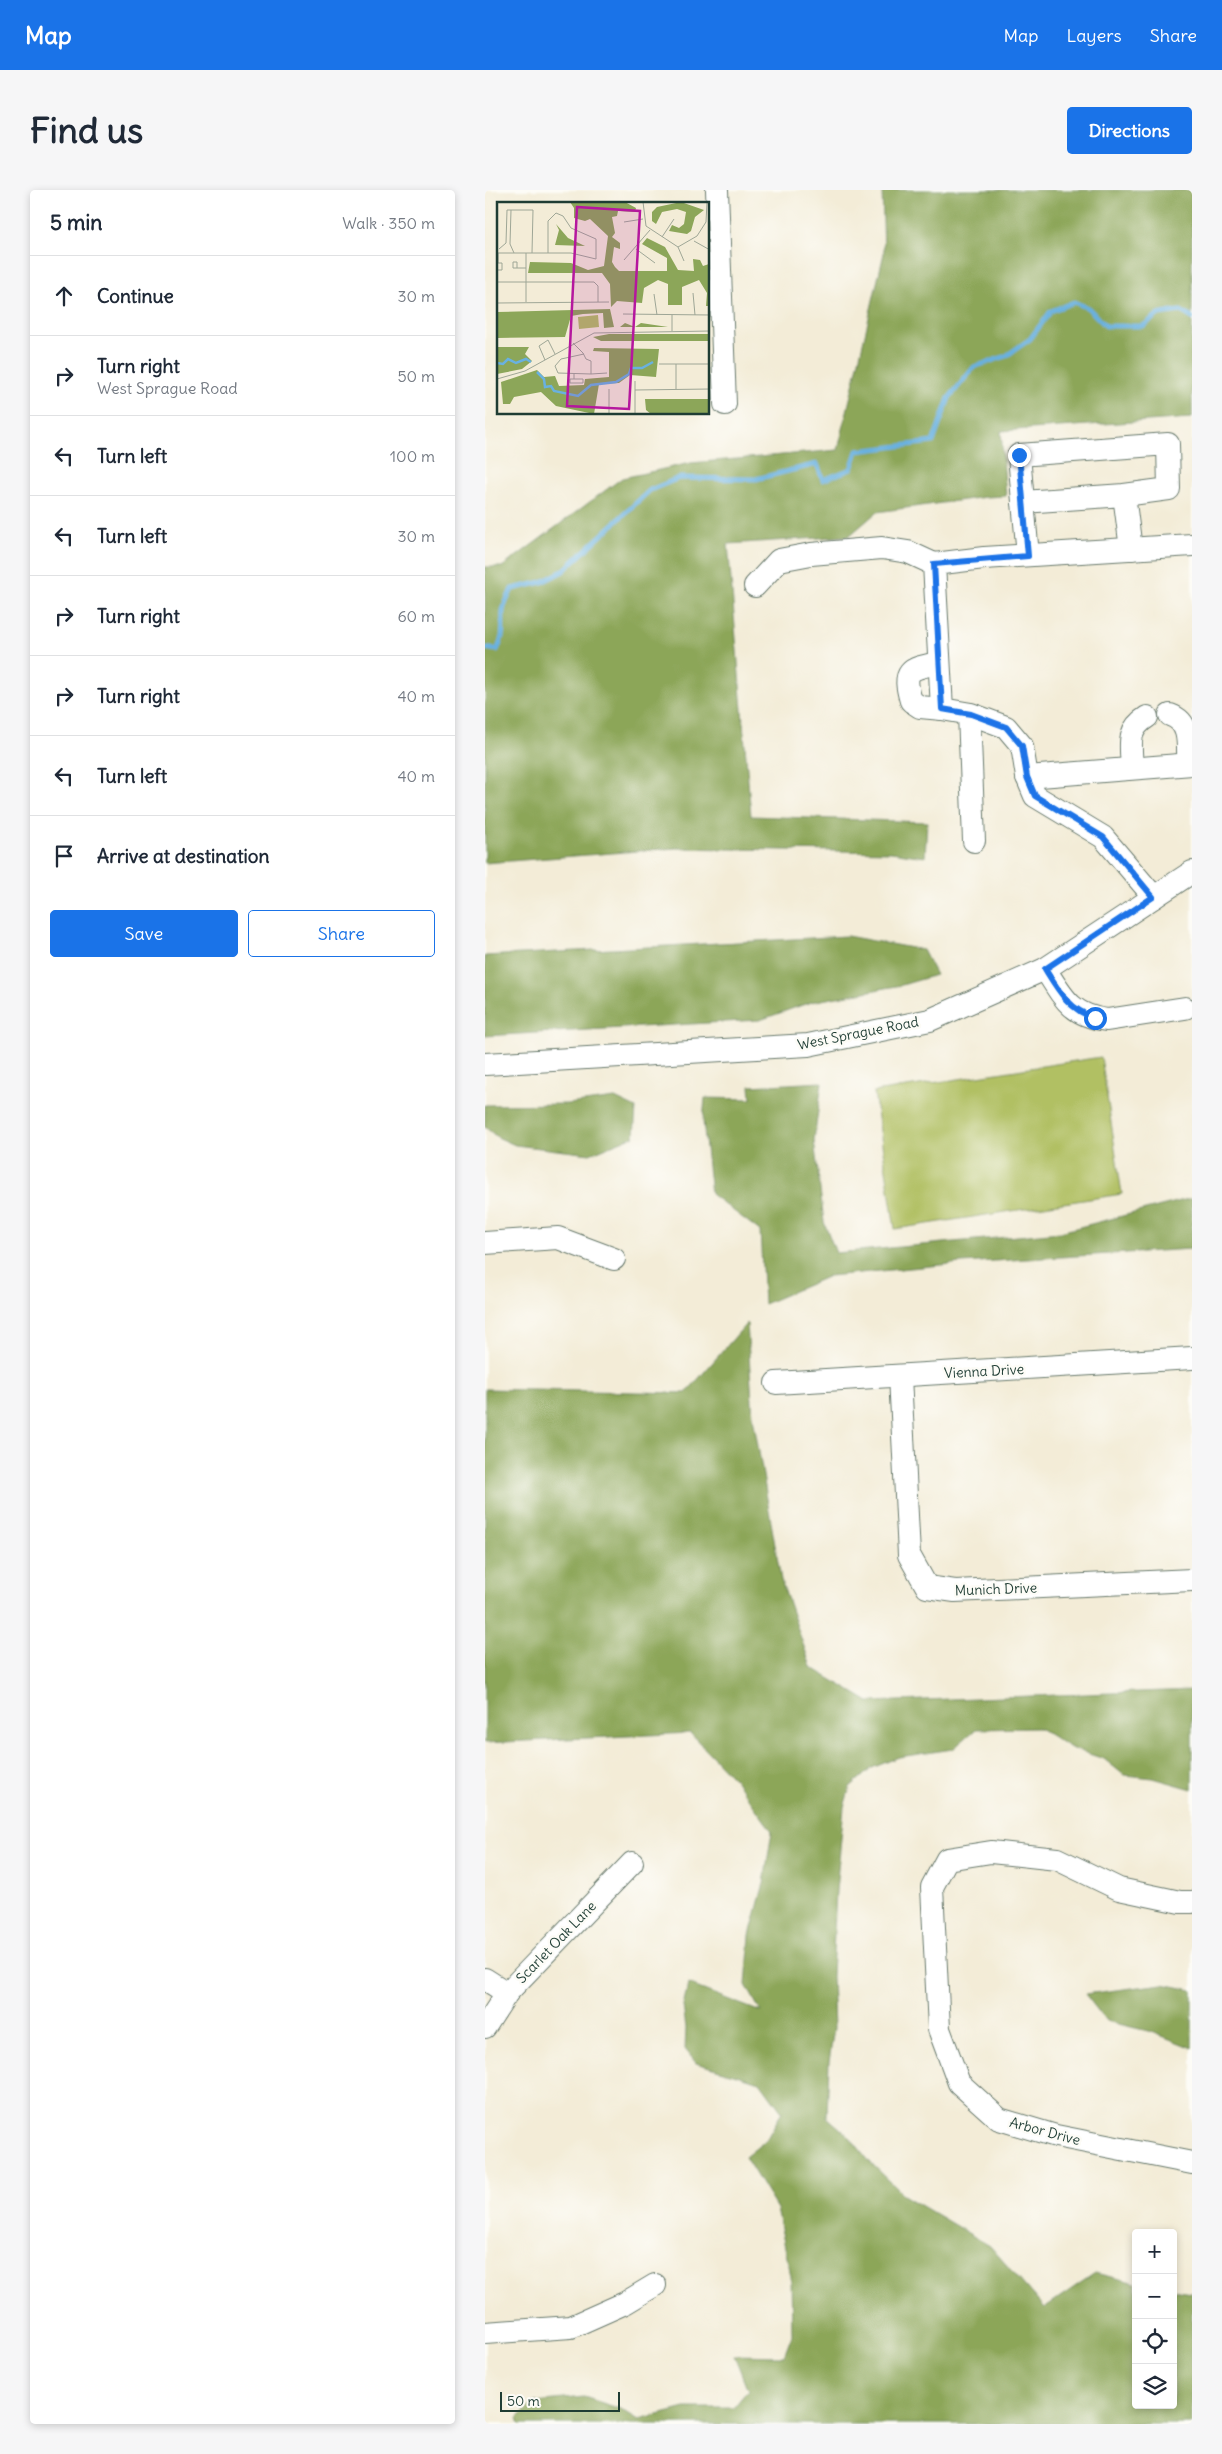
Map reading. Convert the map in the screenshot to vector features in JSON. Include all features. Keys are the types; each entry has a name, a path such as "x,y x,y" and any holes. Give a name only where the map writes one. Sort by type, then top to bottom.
{"street":[{"path":"717,190 725,404"},
{"path":"1023,502 1124,495 1169,489 1168,444 1019,455 1023,502 1028,556"},
{"path":"1124,495 1131,549"},
{"path":"755,586 779,560 811,554 882,548 908,552 934,564 1192,545"},
{"path":"934,564 942,709"},
{"path":"938,662 913,668 907,676 906,685 911,702 919,707 969,714 1006,727 1022,746 1027,777 1035,796 1103,837 1153,897"},
{"path":"969,714 974,841"},
{"path":"1027,777 1190,764 1184,724 1178,717 1170,715"},
{"path":"1132,768 1131,736 1137,723 1147,717"},
{"name":"West Sprague Road","path":"485,1064 808,1045 929,1020 1045,969 1192,872"},
{"path":"1045,969 1063,998 1084,1015 1107,1020 1185,1008"},
{"path":"485,1243 559,1238 614,1259"},
{"name":"Vienna Drive","path":"776,1383 1192,1358"},
{"name":"Munich Drive","path":"900,1376 909,1555 927,1587 955,1591 1192,1580"},
{"name":"Arbor Drive","path":"1192,1902 1119,1888 1057,1859 991,1852 947,1859 932,1887 939,2029 959,2083 999,2119 1056,2136 1192,2163"},
{"name":"Scarlet Oak Lane","path":"485,2027 507,1993 632,1863"},
{"path":"485,1979 507,1993"},
{"path":"485,2333 571,2327 625,2303 655,2285"}],"green space":[{"path":"882,190 1192,190 1192,418 1001,431 1006,496 877,512 849,536 728,544 751,816 927,822 925,857 891,852 676,848 485,863 485,567 502,567 622,478 691,463 838,450 884,253"},
{"path":"847,936 923,950 936,975 902,985 811,1002 760,1020 485,1036 485,956"},
{"path":"1101,1057 1122,1194 895,1229 874,1092"},
{"path":"822,1082 814,1140 824,1222 836,1253 1060,1232 1192,1198 1192,1249 962,1263 829,1276 764,1304 760,1231 711,1194 703,1121 705,1098 751,1099 750,1086"},
{"path":"615,1098 636,1108 634,1136 590,1154 515,1145 497,1137 485,1127 485,1105 568,1104"},
{"path":"747,1323 753,1417 781,1580 811,1667 869,1702 1192,1690 1192,1789 1153,1778 1124,1775 1104,1759 1071,1748 1039,1728 976,1729 953,1749 899,1757 872,1768 850,1787 844,1807 836,1891 832,1976 834,2028 829,2062 827,2117 850,2137 869,2161 905,2196 990,2246 1044,2308 1095,2273 1132,2282 1132,2409 1177,2409 1177,2291 1192,2293 1192,2424 520,2424 518,2418 535,2402 584,2397 621,2409 639,2420 685,2408 733,2408 748,2390 734,2355 784,2356 792,2335 791,2276 777,2209 745,2157 766,2140 782,2112 760,2082 696,2063 685,2049 686,2028 683,2006 688,1984 761,2012 746,1985 750,1935 764,1883 772,1831 735,1780 690,1733 485,1743 485,1389 686,1393"},
{"path":"1163,1984 1192,1990 1192,2048 1152,2032 1106,2021 1085,1994"}],"waterway":[{"path":"485,648 497,650 500,645 503,611 512,589 542,582 563,571 650,490 679,478 756,479 817,464 823,480 851,469 857,451 933,442 949,398 974,367 1006,356 1030,339 1051,311 1074,302 1088,308 1106,326 1143,326 1159,314 1181,311 1192,318"}],"route":[{"path":"1019,455 1028,556 985,558 934,564 942,709 971,714 1006,727 1022,746 1027,777 1035,796 1103,837 1153,897 1045,969 1063,998 1073,1008 1084,1015 1095,1018"}]}
